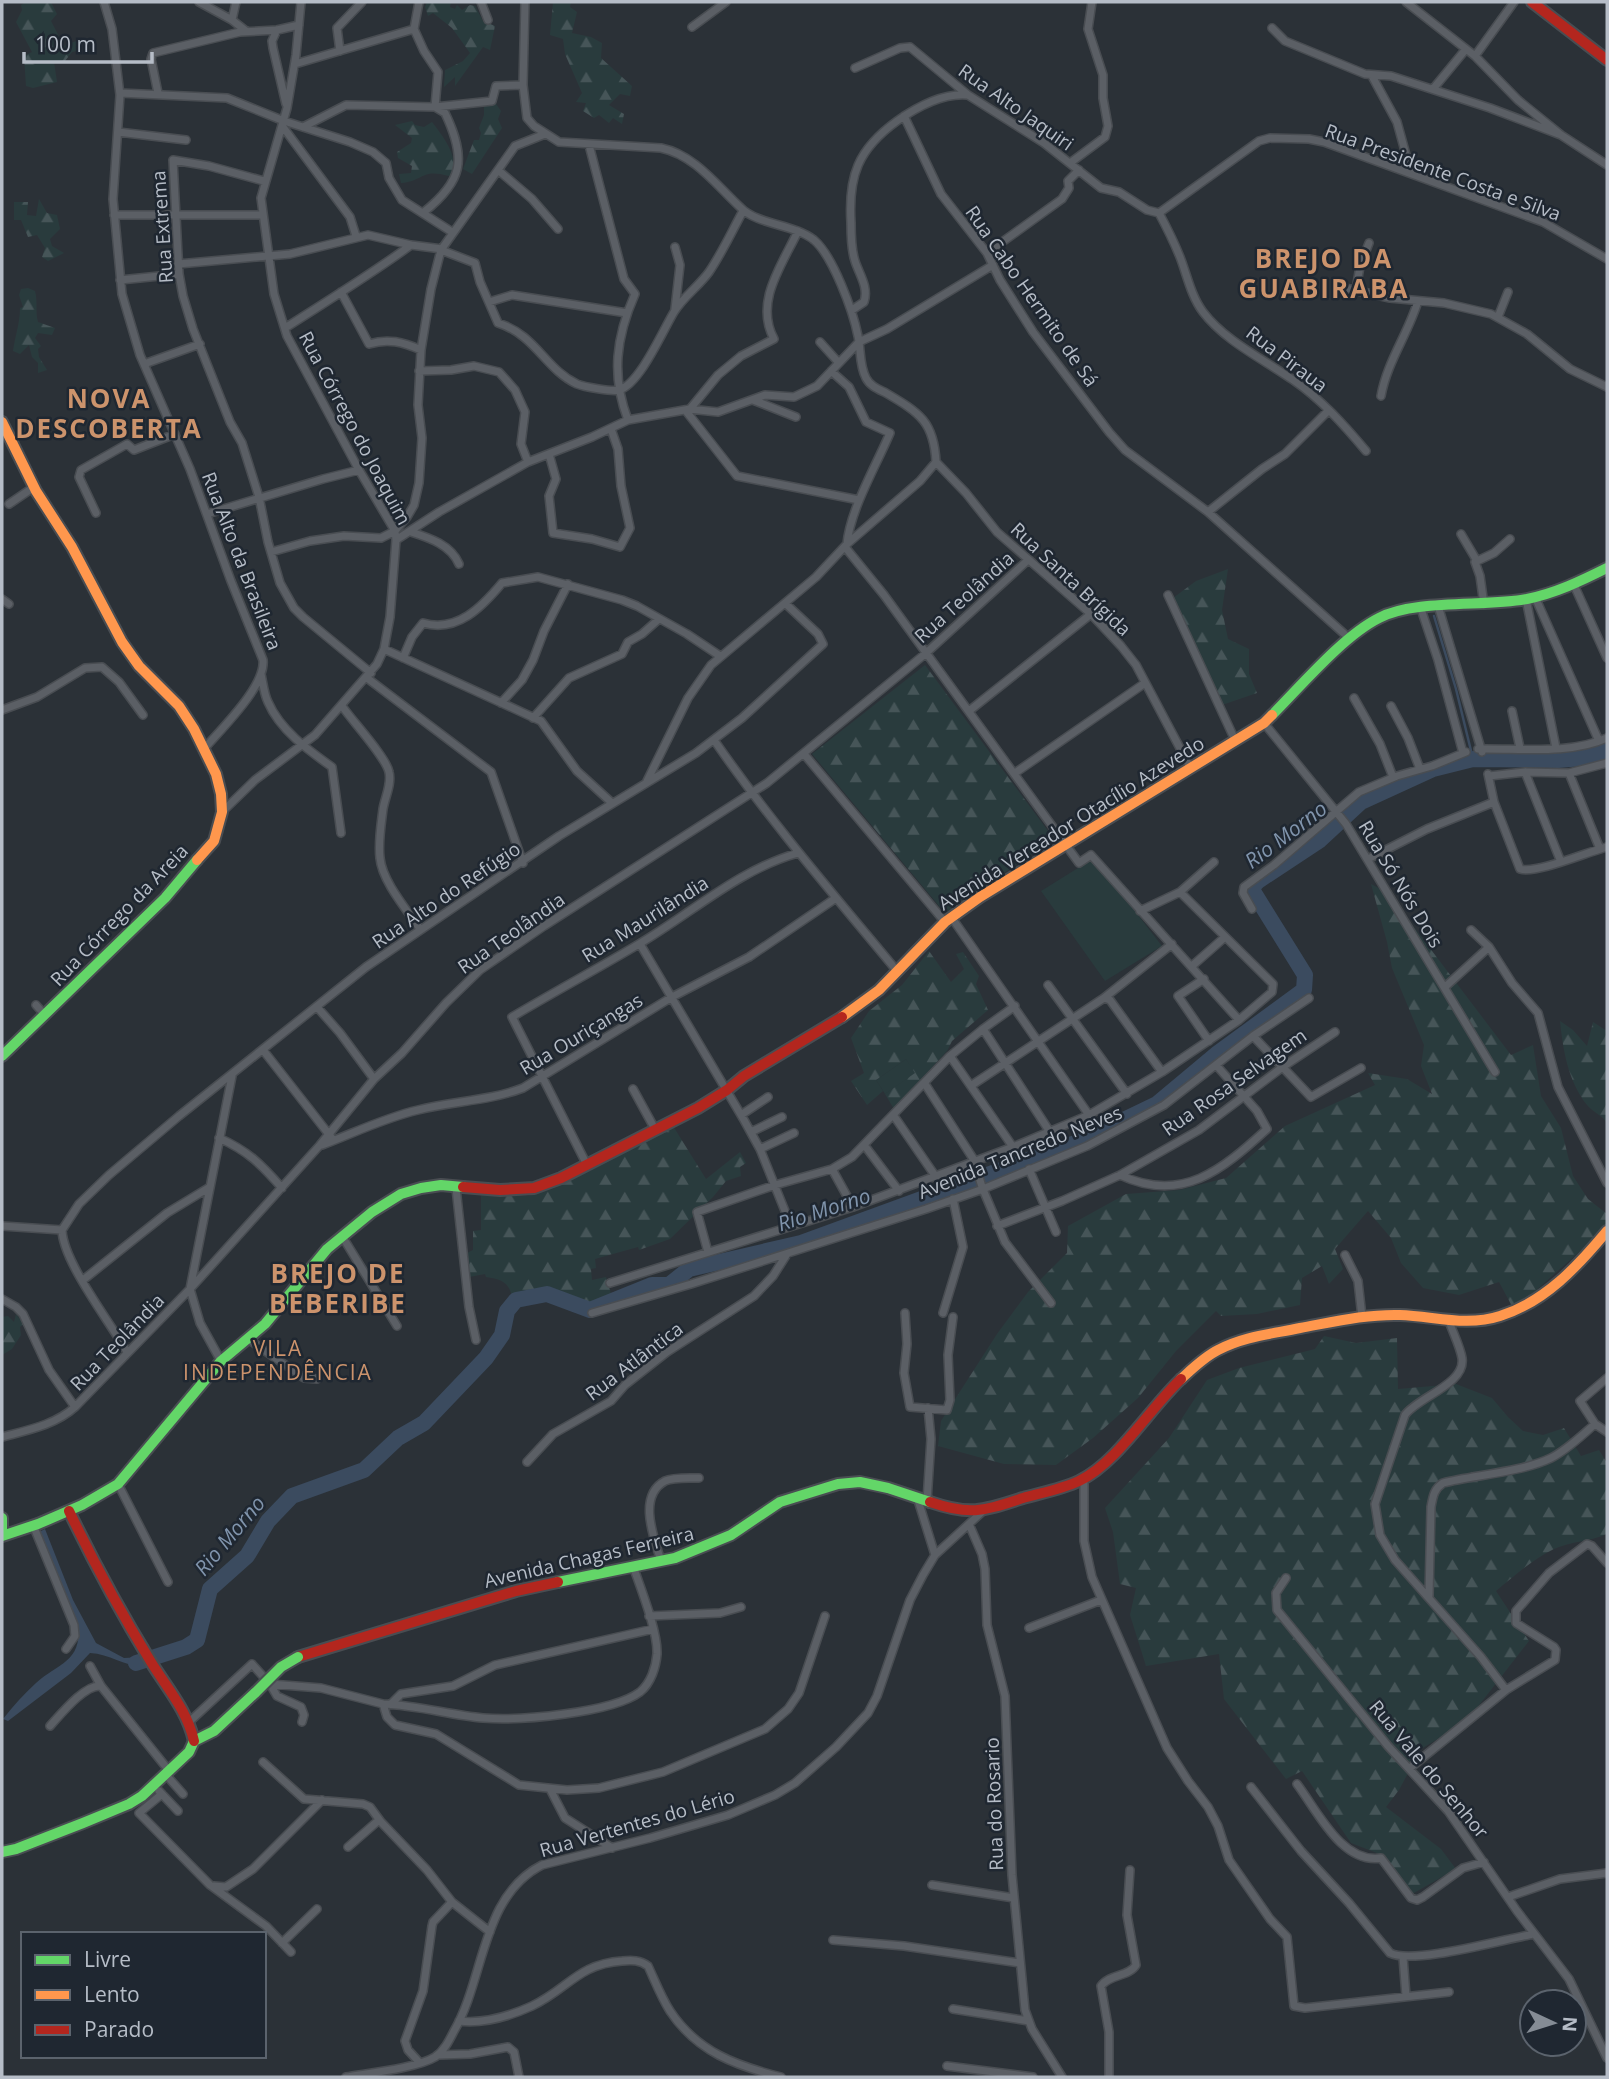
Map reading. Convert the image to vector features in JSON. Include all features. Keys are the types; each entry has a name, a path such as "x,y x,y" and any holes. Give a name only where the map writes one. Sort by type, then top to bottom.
{"street":[{"name":"Rua Alto da Brasileira","path":"104,2 112,29 120,93 114,215 122,294 144,364 207,514 261,652 264,666 247,697 204,749"},
{"path":"199,2 232,20 247,32"},
{"path":"232,20 236,2"},
{"name":"Rua Córrego do Joaquim","path":"301,2 295,64 287,108 264,181 262,215 274,294 285,328 359,470 395,531 393,598 384,649"},
{"path":"340,51 337,28 362,2"},
{"path":"419,2 414,29 438,72 435,107"},
{"path":"481,2 488,20"},
{"path":"525,2 523,85 527,118 559,142 661,148 677,152 700,168 743,211 812,238 823,250 852,310 861,365 866,378 873,387 907,407 932,432 936,462 904,497 846,546 786,604 711,665 688,698 647,782"},
{"path":"692,27 726,2"},
{"path":"1070,163 1105,136 1108,126 1103,98 1103,75 1088,29 1092,2"},
{"path":"1406,2 1475,56 1518,100 1561,135 1606,161"},
{"path":"1475,56 1514,2"},
{"path":"1532,2 1607,60"},
{"path":"158,93 151,59 153,53 247,32 299,25"},
{"path":"1272,28 1285,41 1372,76 1391,76 1433,89 1561,135"},
{"path":"295,64 414,29"},
{"path":"277,30 272,40 273,48 287,108"},
{"name":"Rua Alto Jaquiri","path":"856,68 900,48 910,47 968,95 1044,143 1101,188 1119,192 1147,210 1159,213"},
{"path":"1433,89 1466,49"},
{"path":"1372,76 1397,121 1410,173"},
{"path":"303,127 346,104 435,107 492,101 496,86 523,85"},
{"path":"120,93 227,98 284,124 303,127 373,152 386,163 389,178 402,200 452,232"},
{"path":"852,310 864,302 866,290 854,258 850,209 851,184 859,161 877,135 904,116 932,102 968,95"},
{"path":"424,212 443,197 454,183 458,165 457,147 450,124 445,113 435,107"},
{"name":"Rua Cabo Hermito de Sá","path":"904,116 940,194 987,253 1033,332 1109,432 1125,450 1208,512 1350,639"},
{"path":"284,124 350,217 356,236"},
{"path":"118,132 186,140"},
{"path":"271,552 300,543 344,536 381,538 395,531 403,523 414,505 419,483 422,438 418,405 421,350 431,289 442,250 452,232 515,146 545,134"},
{"name":"Rua Presidente Costa e Silva","path":"1159,213 1259,141 1270,138 1309,139 1324,142 1543,222 1607,259"},
{"path":"589,145 624,279 635,294 627,313 618,351 618,391 628,420"},
{"name":"Rua Extrema","path":"264,181 209,166 173,160 178,274 189,316 230,422 243,443 280,583 294,608 341,651 491,772 523,863"},
{"path":"498,170 533,199 558,229"},
{"path":"987,253 1062,200 1069,188 1068,181 1079,170"},
{"path":"178,264 299,252 369,235 442,250 475,263 480,282 499,323 515,328 529,339 564,376 580,386 618,391 644,366 675,309 709,272 743,211"},
{"name":"Rua Piraua","path":"1159,213 1203,312 1263,361 1296,381 1366,452"},
{"path":"114,215 262,215"},
{"path":"687,410 718,375 741,356 774,340 769,329 766,305 798,231"},
{"path":"1356,290 1360,267 1369,243"},
{"path":"285,328 376,271 411,245"},
{"path":"675,247 680,265 675,309"},
{"path":"396,540 439,512 528,462 628,420 687,410 718,412 765,394 794,397 817,386 859,342 887,329 993,265"},
{"path":"120,280 178,274"},
{"path":"1336,286 1390,298 1471,308 1498,317 1527,334 1570,369 1607,387"},
{"path":"341,292 369,344 387,340 402,342 421,350"},
{"path":"1498,317 1508,292"},
{"path":"489,303 512,295 627,313"},
{"path":"1381,396 1384,380 1418,301"},
{"path":"820,342 839,363"},
{"path":"144,364 200,344"},
{"path":"419,372 474,366 499,372 515,390 526,412 521,444 528,462"},
{"path":"831,371 849,387 866,422 890,433 859,500 848,530 846,546 1079,863 1091,855 1239,1020"},
{"path":"753,400 796,418"},
{"path":"687,410 737,475 859,500"},
{"path":"1208,512 1262,468 1285,454 1328,411"},
{"name":"Rua Córrego da Areia","path":"2,422 34,487 83,565 122,642 139,666 179,706 204,749 216,774 222,812 214,841 198,860 143,921 2,1056"},
{"path":"549,454 556,479 549,496 553,533 592,539 620,547 630,528 621,486 618,449 611,429"},
{"path":"96,513 79,477 81,470 127,444 134,450 175,434"},
{"name":"Rua Santa Brígida","path":"936,462 966,493 997,532 1091,614 1121,646 1136,665 1189,767"},
{"path":"207,514 359,470"},
{"path":"9,503 34,487"},
{"path":"411,532 441,544 452,552 459,564"},
{"path":"1461,534 1477,561 1475,562 1484,605"},
{"path":"1477,561 1510,539"},
{"name":"Rua Teolândia","path":"331,1137 373,1079 402,1053 446,1003 480,970 682,837 752,795 925,653 1028,560"},
{"name":"Avenida Vereador Otacílio Azevedo","path":"2,1536 69,1511 118,1483 137,1464 221,1361 272,1316 327,1249 372,1212 401,1194 436,1186 521,1190 546,1184 656,1131 854,1010 879,990 949,920 980,897 1264,723 1350,639 1380,617 1405,610 1484,605 1530,598 1574,585 1607,568"},
{"path":"403,658 412,637 424,623 436,627 466,618 485,603 502,583 538,577 637,606 720,656"},
{"path":"501,703 522,680 568,584"},
{"path":"1574,585 1606,652"},
{"path":"1168,595 1235,740"},
{"path":"1530,598 1599,741"},
{"path":"1530,598 1556,748"},
{"path":"2,599 9,604"},
{"name":"Rua Alto do Refúgio","path":"62,1232 66,1220 79,1204 109,1175 178,1116 232,1076 366,967 523,863 559,836 696,753 742,718 823,644 818,634 786,604"},
{"path":"1252,909 1243,893 1244,887 1294,849 1359,792 1464,752 1421,609"},
{"path":"1439,609 1480,750 1556,748 1599,741 1607,737"},
{"path":"969,710 1091,614"},
{"path":"533,718 569,678 622,654 628,642 659,619"},
{"path":"222,812 261,775 315,735 369,676 384,649 541,722 577,771 612,803"},
{"path":"2,710 37,697 85,668 102,667 119,682 143,715"},
{"path":"261,674 268,702 301,746 332,767 341,833"},
{"path":"1015,773 1144,682"},
{"path":"1354,698 1380,744 1393,777"},
{"path":"1391,705 1420,769"},
{"path":"342,706 389,770 389,786 381,823 381,865 401,902 420,929"},
{"path":"1512,711 1520,748"},
{"name":"Rua Só Nós Dois","path":"1264,723 1346,824 1495,1072"},
{"path":"713,740 798,853 897,971"},
{"path":"804,754 949,920 1015,1006 1089,1115"},
{"path":"1569,773 1604,848 1526,871 1517,866 1494,802 1489,775 1569,773 1607,763"},
{"path":"1525,772 1561,862"},
{"path":"1368,859 1427,829 1494,802"},
{"name":"Rua Maurilândia","path":"541,1076 512,1017 640,944 741,877 798,853"},
{"path":"1140,911 1180,892 1214,862"},
{"path":"1180,892 1225,937 1192,966"},
{"name":"Rua Ouriçangas","path":"320,1145 331,1137 419,1110 503,1096 523,1088 672,997 749,957 836,898"},
{"path":"1471,930 1489,947 1512,984 1538,1013 1558,1087 1607,1183"},
{"name":"Avenida Tancredo Neves","path":"610,1283 898,1191 1050,1132 1127,1094 1239,1020 1272,992 1273,984 1225,937"},
{"path":"640,944 751,1132 791,1226"},
{"path":"972,1085 1104,998 1172,944"},
{"path":"1444,987 1489,947"},
{"path":"1203,979 1178,996 1209,1041"},
{"path":"1048,985 1127,1094"},
{"path":"1104,998 1110,1000 1162,1072"},
{"name":"Avenida Tancredo Neves","path":"592,1313 787,1254 953,1199 1087,1146 1149,1114 1309,998"},
{"path":"36,1005 45,1016"},
{"path":"708,1252 697,1212 832,1169 852,1157 950,1056 1015,1006"},
{"path":"317,1007 340,1033 373,1079"},
{"path":"983,1029 1050,1132"},
{"name":"Rua Rosa Selvagem","path":"997,1226 1046,1208 1120,1175 1199,1130 1284,1066 1335,1032"},
{"path":"1254,1036 1307,1094 1315,1096 1361,1069"},
{"path":"264,1050 331,1137"},
{"path":"950,1056 1013,1147"},
{"path":"1120,1175 1147,1185 1163,1187 1199,1180 1212,1174 1267,1129 1257,1111 1216,1065"},
{"path":"221,1361 200,1323 190,1289 232,1076"},
{"path":"541,1076 587,1165"},
{"path":"925,1084 974,1163 1005,1242 1051,1303"},
{"path":"633,1089 656,1131"},
{"path":"741,1115 768,1097"},
{"path":"894,1116 936,1177"},
{"path":"751,1132 782,1117"},
{"path":"760,1149 794,1133"},
{"path":"219,1139 254,1157 282,1188"},
{"name":"Rua Teolândia","path":"2,1437 50,1423 75,1407 190,1289 320,1145"},
{"path":"865,1146 898,1191"},
{"path":"832,1169 853,1207"},
{"path":"1029,1169 1056,1232"},
{"path":"83,1280 167,1213 210,1187"},
{"path":"456,1188 469,1307 476,1340"},
{"path":"943,1313 963,1247 953,1199"},
{"path":"2,1226 62,1232 65,1245 83,1280 127,1352"},
{"name":"Avenida Chagas Ferreira","path":"2,1852 16,1849 159,1790 194,1741 214,1731 281,1667 298,1657 516,1591 660,1561 695,1551 722,1539 780,1502 838,1484 857,1482 970,1511 983,1511 1084,1478 1129,1438 1194,1365 1212,1352 1241,1339 1362,1317 1403,1315 1449,1321 1481,1321 1513,1311 1551,1289 1607,1231"},
{"path":"342,1236 397,1325"},
{"name":"Rua Atlântica","path":"527,1462 553,1434 611,1401 625,1385 667,1352 754,1296 774,1276 787,1254"},
{"path":"1345,1255 1358,1281 1362,1317"},
{"path":"2,1299 23,1314 50,1370 75,1407"},
{"path":"905,1313 907,1344 904,1373 910,1407 947,1410 950,1400 948,1354 953,1317"},
{"path":"1449,1321 1462,1359 1462,1367 1449,1384 1411,1407 1405,1415 1376,1504 1380,1535 1395,1560 1481,1657 1506,1690"},
{"path":"248,1339 304,1378 317,1378"},
{"path":"1607,1378 1580,1398 1581,1406 1595,1424 1607,1432"},
{"path":"928,1408 931,1439 922,1499 935,1555"},
{"path":"1429,1597 1431,1507 1433,1493 1437,1487 1443,1483 1531,1465 1549,1458 1595,1424"},
{"path":"660,1561 649,1514 656,1489 666,1480 699,1478"},
{"path":"1084,1478 1085,1555 1101,1600 1167,1748 1208,1807 1218,1826 1229,1860 1270,1919 1287,1937 1293,2006 1305,2008 1449,1992"},
{"path":"118,1483 168,1582"},
{"path":"69,1511 146,1654 174,1696 194,1741"},
{"name":"Rua Vertentes do Lério","path":"437,2055 443,2050 459,2021 490,1932 504,1902 520,1879 542,1865 612,1848 752,1806 795,1783 858,1726 873,1704 911,1600 935,1555 983,1511"},
{"path":"2,1518 2,1536"},
{"name":"Rua do Rosario","path":"969,1524 982,1554 987,1625 1005,1696 1014,1898 1025,2010 1041,2046 1062,2077"},
{"path":"33,1525 74,1625 75,1636 66,1649"},
{"path":"1410,1768 1506,1690 1551,1663 1556,1656 1553,1647 1516,1623 1516,1611 1549,1573 1585,1545 1592,1546 1607,1563"},
{"path":"270,1684 321,1688 387,1704 484,1718 571,1713 617,1702 639,1693 653,1674 657,1651 634,1566"},
{"name":"Rua Vale do Senhor","path":"1286,1578 1276,1594 1277,1610 1388,1746 1448,1811 1534,1934 1569,1979 1607,2058"},
{"path":"1028,1628 1101,1600"},
{"path":"649,1616 720,1613 741,1607"},
{"path":"387,1704 387,1717 395,1725 436,1734 519,1785 550,1789 599,1788 663,1772 765,1729 788,1709 799,1693 825,1616"},
{"path":"387,1704 401,1694 453,1686 495,1665 653,1629"},
{"path":"188,1723 252,1664 278,1696 301,1707 304,1715 302,1722"},
{"path":"90,1666 101,1686 183,1794"},
{"path":"50,1726 86,1691 96,1685 101,1686"},
{"path":"263,1762 304,1799 363,1804 370,1807 452,1902 490,1932"},
{"path":"1297,1784 1342,1846 1369,1860 1381,1858 1411,1898 1417,1900 1463,1868 1484,1862"},
{"path":"1251,1787 1301,1851 1390,1953 1400,1957 1427,1955 1534,1934"},
{"path":"550,1789 565,1818 612,1848"},
{"path":"178,1811 159,1790 139,1813 210,1885 266,1926 291,1952"},
{"path":"210,1885 226,1886 253,1868 322,1800"},
{"path":"348,1847 379,1820"},
{"path":"1110,2077 1109,2032 1101,1986 1107,1980 1131,1972 1136,1965 1127,1915 1130,1870"},
{"path":"1508,1896 1567,1878 1607,1872"},
{"path":"932,1885 1014,1898"},
{"path":"419,2062 408,2050 405,2041 423,1991 432,1926 452,1902"},
{"path":"282,1943 317,1909"},
{"path":"833,1940 904,1946 1020,1963"},
{"path":"1400,1957 1406,1996"},
{"path":"459,2021 481,2022 515,2012 548,1998 586,1969 599,1964 634,1960 648,1966 669,2009 682,2027 706,2049 742,2067 781,2077"},
{"path":"953,2009 1029,2021"},
{"path":"346,2077 419,2062 437,2055 470,2054 508,2047 514,2052 519,2077"},
{"path":"947,2066 1033,2077"}],"green space":[{"path":"26,2 51,2 57,14 51,21 64,46 81,39 82,50 72,52 65,61 54,62 57,82 33,88 26,86 24,56 32,52 16,22 22,10 21,5"},
{"path":"427,2 451,2 450,7 455,9 457,5 462,10 470,5 475,6 483,21 495,26 490,50 483,47 455,86 455,77 444,87 445,70 463,61 470,53 452,28 433,13 428,16 425,7"},
{"path":"553,2 571,2 570,7 577,12 572,33 591,37 602,43 601,58 632,86 630,96 620,94 609,105 624,114 622,124 613,118 609,123 599,115 594,118 583,111 586,103 576,102 582,93 565,54 563,39 550,35"},
{"path":"484,104 496,104 501,111 498,119 502,128 472,174 463,169 474,140 479,140"},
{"path":"412,121 415,125 424,127 432,122 441,134 454,163 449,176 433,173 401,183 399,174 411,173 412,166 398,158 397,152 411,143 412,138 395,125"},
{"path":"39,199 47,213 57,215 60,229 50,239 52,246 64,253 48,261 42,257 45,248 37,235 28,237 21,220 14,220 14,202 28,202 27,215 36,216"},
{"path":"21,289 35,291 38,322 55,328 52,335 38,333 35,338 41,346 38,349 39,357 47,370 38,373 38,363 32,357 29,345 20,354 13,351 20,308 23,307 19,295"},
{"path":"1228,569 1222,610 1228,639 1249,649 1249,674 1257,693 1222,705 1173,598 1196,581"},
{"path":"925,665 1054,839 945,913 812,754"},
{"path":"1094,858 1162,946 1105,981 1041,891"},
{"path":"1371,884 1388,893 1511,1055 1533,1045 1541,1096 1561,1128 1573,1176 1588,1199 1607,1214 1607,1227 1514,1310 1499,1282 1459,1295 1423,1288 1401,1263 1391,1238 1368,1211 1335,1249 1343,1269 1329,1284 1322,1266 1302,1278 1300,1305 1257,1314 1221,1316 1216,1311 1176,1351 1138,1398 1093,1438 1056,1465 1004,1464 938,1446 941,1421 997,1334 1028,1292 1067,1253 1068,1226 1126,1194 1179,1190 1226,1178 1285,1126 1375,1085 1368,1073 1407,1079 1432,1094 1421,1066 1424,1045 1392,968"},
{"path":"929,951 951,982 964,969 956,954 963,952 979,976 976,984 988,1010 952,1041 947,1051 894,1109 885,1094 915,1073 906,1059 876,1080 883,1091 867,1105 851,1081 864,1073 851,1038 869,1011 902,985"},
{"path":"1560,1021 1573,1030 1587,1046 1593,1022 1607,1031 1607,1123 1587,1105 1575,1086 1565,1054"},
{"path":"906,1059 916,1073 885,1094 876,1080"},
{"path":"673,1126 706,1179 740,1152 746,1163 740,1167 741,1176 726,1181 670,1239 639,1250 638,1247 595,1259 596,1268 591,1269 592,1280 606,1277 612,1297 589,1306 550,1291 512,1297 509,1288 500,1280 486,1277 485,1274 469,1277 467,1253 473,1250 473,1231 481,1230 481,1193 528,1196 552,1189"},
{"path":"16,1314 24,1324 20,1327 21,1335 12,1349 2,1355 2,1317 8,1316 14,1322"},
{"path":"1324,1336 1356,1343 1397,1338 1398,1389 1456,1384 1492,1398 1523,1431 1543,1435 1564,1428 1581,1456 1599,1450 1607,1463 1607,1534 1567,1544 1546,1553 1496,1591 1529,1641 1466,1722 1421,1749 1399,1790 1386,1807 1441,1849 1456,1869 1412,1894 1382,1855 1351,1843 1302,1771 1286,1779 1224,1699 1219,1654 1146,1666 1130,1615 1136,1588 1120,1584 1113,1532 1105,1508 1169,1438 1207,1380 1239,1368 1315,1349"}],"water":[{"path":"45,1529 73,1600 96,1643 124,1658 143,1657 146,1666 132,1665 90,1653 71,1673 8,1721 3,1719 23,1696 72,1655 78,1638 78,1626 39,1532"}],"waterway":[{"path":"1434,616 1473,759"},
{"name":"Rio Morno","path":"136,1663 186,1647 197,1640 210,1589 247,1556 268,1521 292,1496 364,1470 398,1438 424,1423 486,1358 502,1335 507,1311 516,1300 547,1294 590,1310 652,1285 669,1285 689,1269 801,1243 1078,1142 1157,1104 1218,1053 1304,990 1305,975 1251,888 1258,881 1320,840 1361,802 1433,769 1473,759 1558,760 1583,758 1607,750"}],"traffic: fast":[{"path":"1272,715 1337,649 1379,618 1412,608 1527,599 1558,590 1607,568"},
{"path":"2,1056 165,898 197,860"},
{"path":"2,1536 82,1505 118,1484 221,1361 265,1324 327,1249 372,1212 401,1194 421,1188 441,1185 463,1187"},
{"path":"558,1582 675,1558 731,1535 780,1502 838,1484 860,1482 930,1502"},
{"path":"2,1518 2,1536"},
{"path":"256,1692 281,1667 298,1657"},
{"path":"2,1852 83,1823 142,1796 189,1752 194,1741 214,1731 256,1692"}],"traffic: slow":[{"path":"2,422 36,491 72,547 122,642 139,666 179,706 194,729 216,774 222,812 214,841 197,860"},
{"path":"842,1017 879,990 945,922 980,897 1264,723 1272,715"},
{"path":"1181,1379 1218,1350 1269,1334 1375,1316 1400,1315 1462,1321 1500,1316 1532,1302 1560,1281 1607,1231"}],"traffic: jam":[{"path":"1532,2 1607,60"},
{"path":"463,1187 500,1190 534,1188 561,1178 698,1108 744,1076 842,1017"},
{"path":"930,1502 956,1509 977,1510 1059,1489 1079,1481 1107,1462 1181,1379"},
{"path":"69,1511 129,1625 182,1709 194,1741"},
{"path":"298,1657 516,1591 558,1582"}],"district":[{"name":"BREJO DA GUABIRABA","path":"1324,274"},
{"name":"NOVA DESCOBERTA","path":"109,414"},
{"name":"BREJO DE BEBERIBE","path":"338,1289"},
{"name":"VILA INDEPENDÊNCIA","path":"278,1361"}]}
